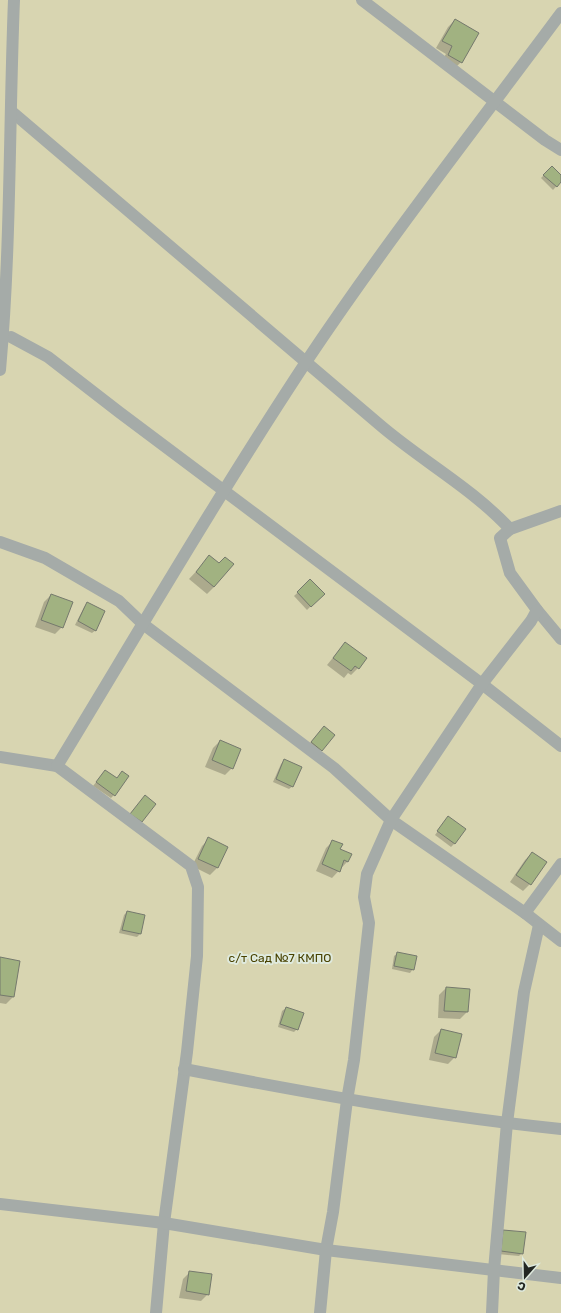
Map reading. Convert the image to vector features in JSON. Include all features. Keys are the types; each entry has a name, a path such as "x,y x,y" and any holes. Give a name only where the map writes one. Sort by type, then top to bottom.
{"lane":[{"path":"0,370 3,338 8,221 14,0"},
{"path":"362,0 495,102 561,150"},
{"path":"58,766 203,523 306,362 378,258 561,13"},
{"path":"11,111 153,230 399,441 495,513 510,529"},
{"path":"11,337 48,357 482,684 561,746"},
{"path":"561,511 510,529 500,538 510,574 561,639"},
{"path":"0,542 45,558 119,601 143,624 334,768 391,820 524,912 561,941"},
{"path":"320,1313 326,1250 334,1212 347,1100 354,1060 369,923 364,897 368,874 391,820 482,684 531,621 537,610"},
{"path":"0,757 58,766 191,866 198,888 196,956 184,1069 164,1223 156,1313"},
{"path":"524,912 561,864"},
{"path":"492,1313 494,1270 507,1123 524,992 539,925"},
{"path":"184,1069 347,1100 507,1123 561,1129"},
{"path":"0,1204 164,1223 326,1250 561,1278"}],"green space":[{"name":"с/т Сад №7 КМПО","path":"0,0 561,0 561,1313 0,1313"}],"building":[{"path":"455,19 479,33 462,63 448,55 452,46 442,41"},
{"path":"552,166 561,175 561,182 557,187 543,175"},
{"path":"209,555 219,563 225,557 234,564 214,587 196,572"},
{"path":"310,579 325,594 311,607 297,592"},
{"path":"51,594 73,602 63,628 41,620"},
{"path":"87,602 105,611 96,631 78,621"},
{"path":"345,642 367,658 359,669 355,666 351,671 333,658"},
{"path":"324,726 335,735 322,751 311,742"},
{"path":"220,740 241,749 233,769 212,760"},
{"path":"284,759 302,767 293,787 276,779"},
{"path":"105,770 117,778 122,771 129,776 115,796 96,782"},
{"path":"145,795 156,804 142,822 130,814"},
{"path":"448,816 466,829 455,844 437,831"},
{"path":"208,837 228,847 218,868 198,859"},
{"path":"332,840 343,844 340,849 352,854 348,862 344,860 340,872 322,864"},
{"path":"532,852 547,862 531,885 516,875"},
{"path":"127,911 145,915 141,934 122,930"},
{"path":"397,952 417,956 414,970 394,966"},
{"path":"0,957 20,961 14,997 0,995"},
{"path":"446,987 470,989 468,1012 444,1011"},
{"path":"286,1007 304,1013 298,1030 280,1024"},
{"path":"441,1029 462,1034 456,1058 435,1053"},
{"path":"503,1230 526,1232 523,1254 501,1251"},
{"path":"189,1271 212,1274 209,1295 186,1291"}]}
